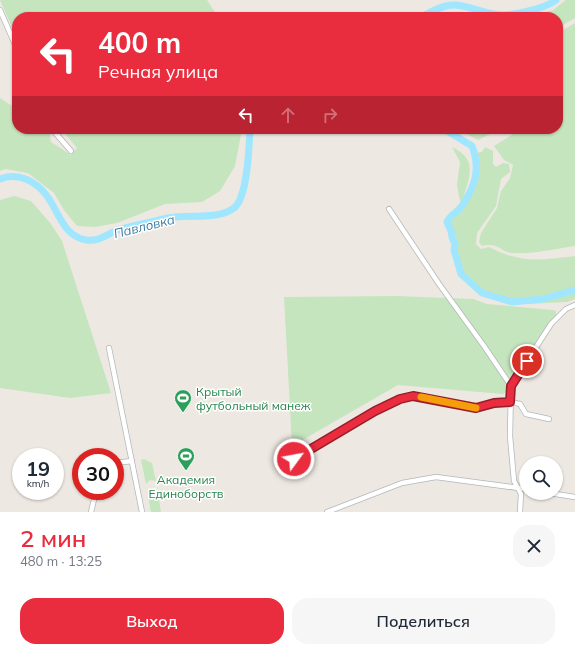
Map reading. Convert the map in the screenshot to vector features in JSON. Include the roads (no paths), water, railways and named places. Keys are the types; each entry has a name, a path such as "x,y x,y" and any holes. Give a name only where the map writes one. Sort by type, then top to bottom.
{"street":[{"path":"0,10 12,38"},
{"path":"56,134 71,151"},
{"path":"389,209 439,284 511,386"},
{"path":"520,512 521,494 514,481 510,425 511,386 550,324 566,308 575,305"},
{"path":"109,348 142,512"},
{"path":"294,459 375,411 406,397 413,396 476,408 494,403 510,402 520,404 526,414 549,419"},
{"path":"124,462 132,461"},
{"path":"327,512 402,483 436,477 518,488"},
{"path":"563,495 575,497"},
{"path":"91,512 94,500"}],"waterway":[{"name":"Павловка","path":"523,12 545,6 556,0"},
{"name":"Павловка","path":"431,12 449,5 459,5 486,12"},
{"name":"Павловка","path":"0,179 7,177 20,177 32,182 47,196 62,222 72,234 78,238 95,240 118,230 137,225 168,218 220,214 228,212 234,208 239,202 245,183 250,134"},
{"path":"452,134 472,146 476,162 475,178 470,192 458,211 447,222 455,244 454,250 461,274 482,293 512,302 543,299 575,290"}],"place":[{"name":"Крытый футбольный манеж","path":"183,413"},
{"name":"Академия Единоборств","path":"186,471"}]}
